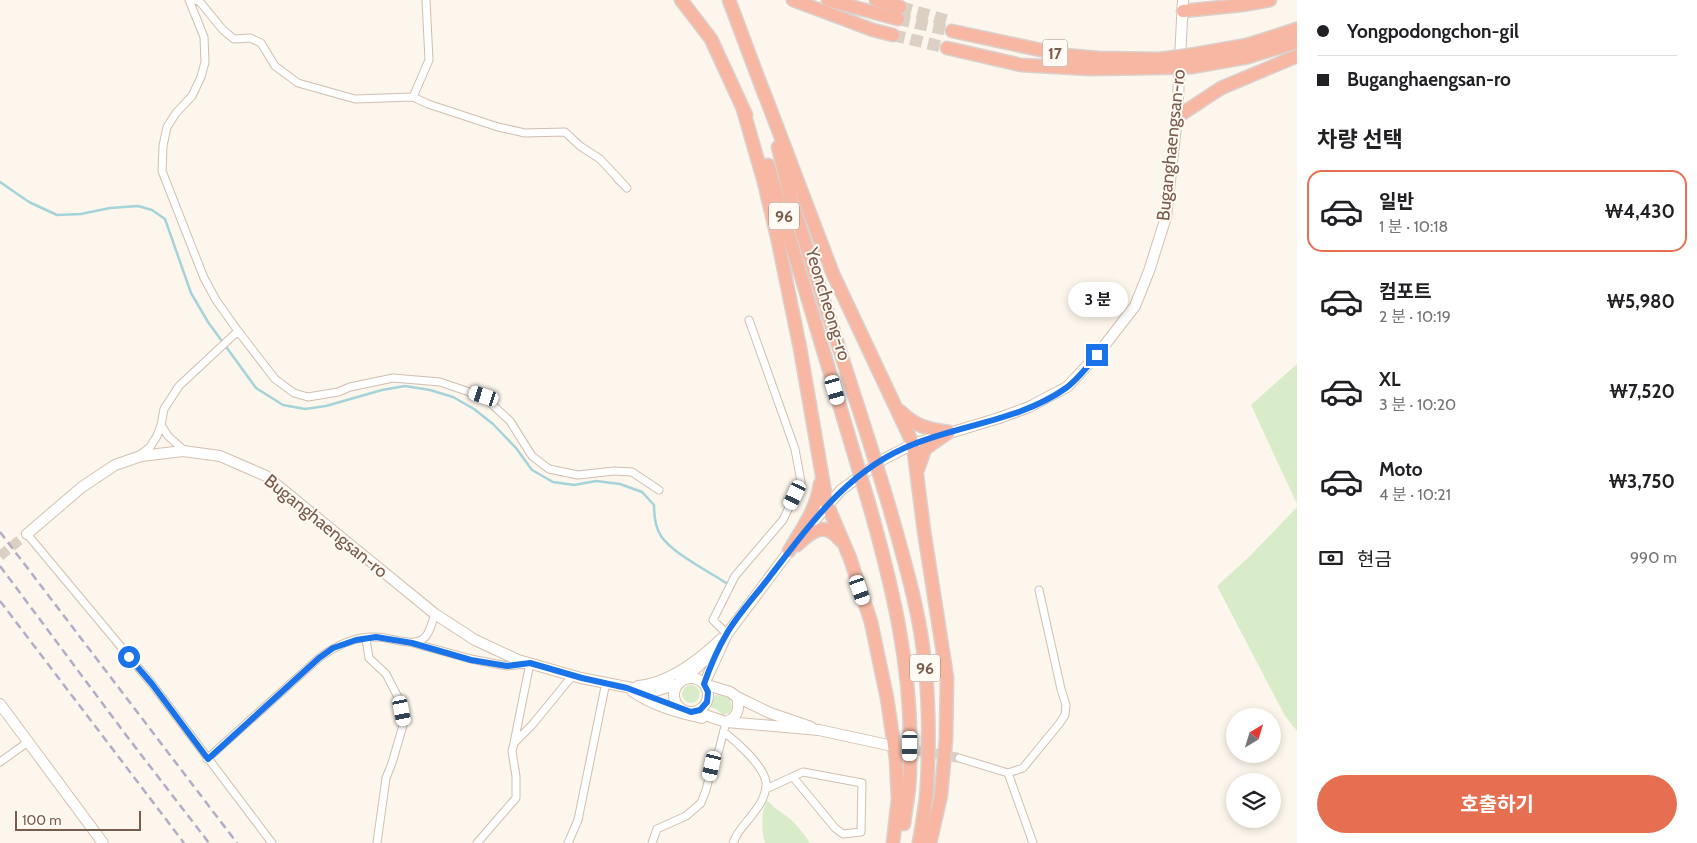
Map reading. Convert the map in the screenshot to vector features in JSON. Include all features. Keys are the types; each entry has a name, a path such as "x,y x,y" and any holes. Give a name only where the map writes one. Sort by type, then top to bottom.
{"highway":[{"name":"Yeoncheong-ro","path":"681,0 711,39 767,163 884,556 897,615 908,680 911,727 910,785 901,843"},
{"name":"Yeoncheong-ro","path":"729,0 763,90 791,199 903,554 918,620 926,680 928,727 927,788 919,843"},
{"path":"793,0 873,30 893,35"},
{"path":"828,0 899,13 876,0"},
{"path":"1183,6 1242,5 1270,0"},
{"name":"17","path":"952,27 1064,55 1157,64"},
{"name":"17","path":"1191,61 1297,29"},
{"name":"17","path":"947,48 1021,65 1090,69 1248,57 1297,42"},
{"path":"1177,118 1221,88 1297,56"},
{"path":"763,90 833,274 913,444 947,678 946,748 941,795 930,843"},
{"path":"743,109 764,182 778,241 800,348 826,504 844,545 871,622 888,698 896,759 898,798 893,843"},
{"path":"897,409 916,425 949,432"},
{"path":"917,477 925,449 949,432"},
{"path":"789,551 810,515 819,494 821,469"},
{"path":"789,551 816,530 827,530 835,533 844,545"}],"street":[{"path":"189,0 204,38 205,62 201,77 192,96 176,113 167,127 162,146 162,171 204,278 236,333 275,379 294,393 308,397 338,392 350,387 394,378 440,382 484,396 510,420 532,456 549,469 578,475 614,471 632,472 659,490"},
{"path":"413,97 429,60 426,0"},
{"path":"200,1 223,30 234,40 250,38 261,42 276,66 298,83 355,99 413,97 428,104 498,127 525,133 565,132 580,146 600,159 627,188 617,178"},
{"name":"Buganghaengsan-ro","path":"724,638 826,504 841,490 884,459 913,444 1029,407 1067,387 1097,355 1136,306 1150,271 1166,217 1177,118 1183,6"},
{"path":"724,690 715,683 713,673 724,638 713,620 734,576 784,520 801,482 795,449 749,320"},
{"path":"136,458 150,447 161,425 164,409 179,386 236,333"},
{"path":"161,425 168,436 187,452"},
{"name":"Buganghaengsan-ro","path":"27,534 82,487 115,465 136,458 187,452 220,456 266,476 435,614 475,640 518,660 627,688"},
{"path":"27,534 152,684 272,843"},
{"path":"959,758 1008,772 1023,768 1059,724 1066,710 1039,590"},
{"path":"412,643 428,635 435,614"},
{"path":"208,759 319,658 333,648 356,640 376,637 412,643 471,660 507,666 530,663 512,751 516,776 516,798 476,843"},
{"path":"366,638 369,658 386,674 394,688 399,699 404,722 386,778 377,843"},
{"path":"678,706 674,697 675,688 724,638"},
{"path":"704,684 724,638"},
{"path":"627,688 664,680 724,638"},
{"path":"514,743 572,675"},
{"path":"627,688 652,692 696,678 704,684 730,692 770,713 819,730 888,744"},
{"path":"568,843 578,820 606,682"},
{"path":"696,712 704,706 708,697 707,688 704,684"},
{"path":"627,688 678,706 686,712 696,712 725,727 754,760 766,781 766,789 759,806 737,832 733,843"},
{"path":"627,688 649,702 725,727 819,730"},
{"path":"652,843 657,829 686,816 701,803 725,727 739,707 737,697"},
{"path":"0,704 102,843"},
{"path":"0,762 28,742"},
{"path":"766,789 803,772 862,783 861,832 844,834 835,828 793,777"},
{"path":"1008,772 1033,843"}],"green space":[{"path":"1297,364 1297,504 1251,405"},
{"path":"1297,507 1297,731 1285,716 1217,586 1249,557"},
{"path":"691,685 698,687 700,694 698,701 691,703 684,701 682,694 684,687"},
{"path":"715,695 725,696 730,699 732,708 730,712 723,715 710,707"},
{"path":"767,800 792,821 810,843 765,843 762,821"}],"waterway":[{"path":"0,182 29,202 57,215 81,214 110,208 138,206 152,210 165,219 191,293 208,322 256,388 283,405 305,409 326,406 382,390 405,386 430,390 453,397 474,409 493,424 516,448 532,470 553,482 574,485 596,481 620,484 642,492 654,505 657,529 666,542 673,549 726,583"}],"tunnel":[{"path":"900,7 952,22"},
{"path":"898,19 952,31"},
{"path":"893,35 947,48"},
{"path":"0,556 27,534"},
{"path":"889,745 959,758"}],"railway":[{"path":"0,532 237,843"},
{"path":"0,566 209,843"},
{"path":"0,601 184,843"}],"route":[{"path":"129,657 152,684 208,759 319,658 333,648 356,640 376,637 412,643 471,660 507,666 530,663 582,678 627,688 678,706 686,712 696,712 707,702 708,692 704,684 726,634 802,534 826,504 841,490 884,459 913,444 999,418 1029,407 1053,395 1067,387 1097,355"}]}
